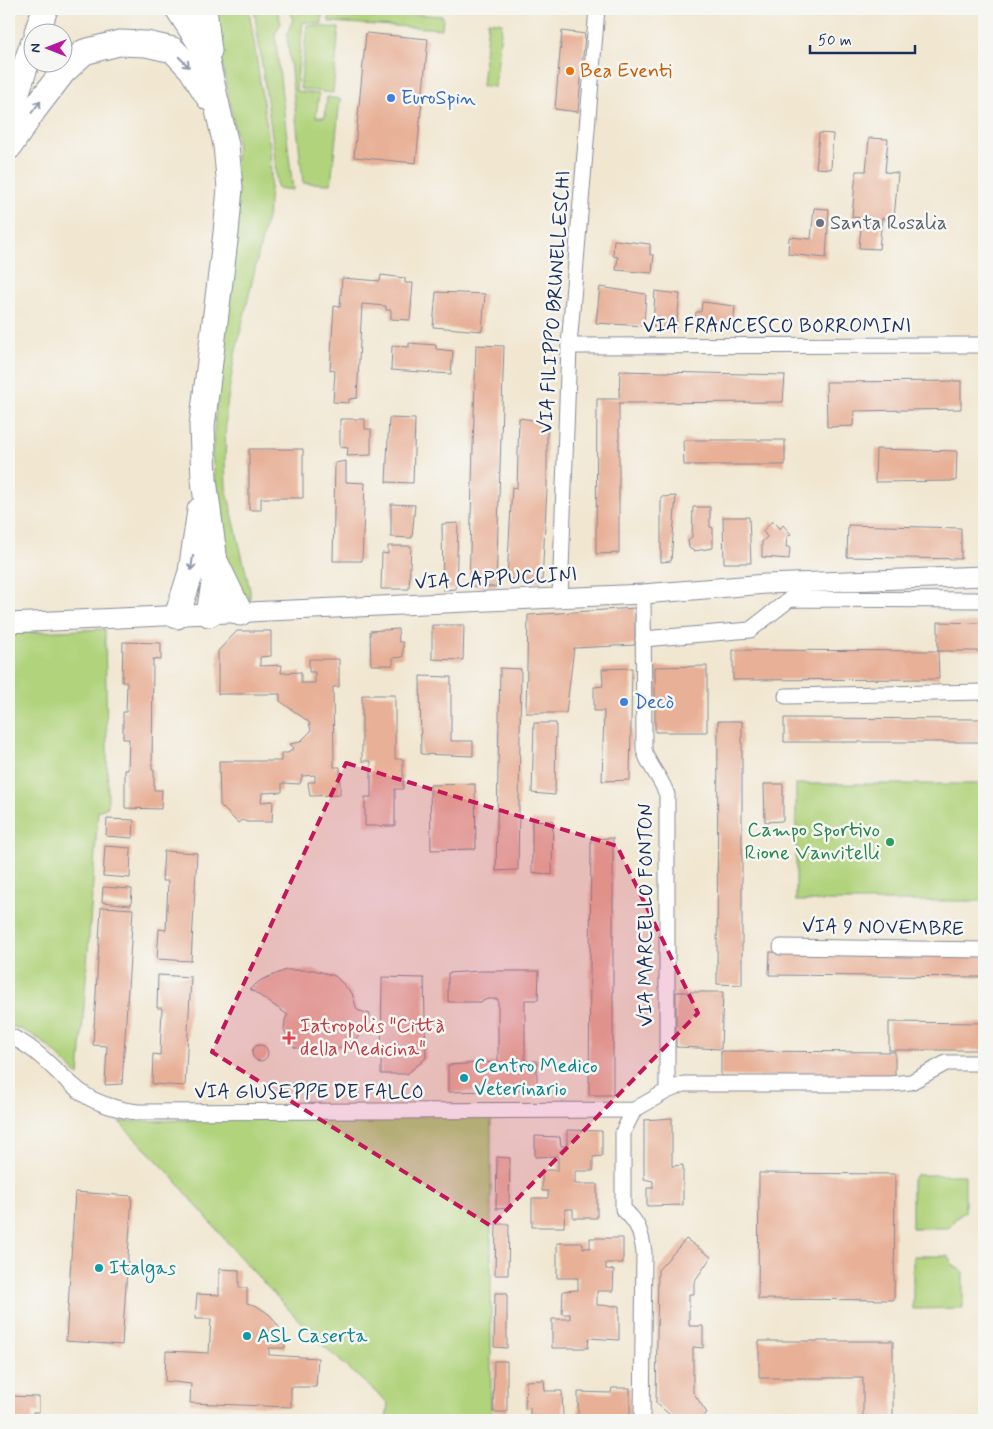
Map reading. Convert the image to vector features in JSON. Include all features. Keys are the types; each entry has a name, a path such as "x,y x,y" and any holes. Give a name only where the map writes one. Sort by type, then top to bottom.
{"highway":[{"path":"40,22 45,9"},
{"path":"178,9 204,49 226,145 230,188 202,426 204,480 215,562 209,614"},
{"path":"204,9 212,78"},
{"path":"9,147 33,111 63,72 84,52 119,43 146,44 173,50 191,69 220,116"},
{"path":"9,116 22,62"},
{"path":"176,616 191,572 204,480"},
{"path":"215,562 240,613"}],"street":[{"name":"VIA FILIPPO BRUNELLESCHI","path":"560,598 570,346 597,9"},
{"name":"VIA FRANCESCO BORROMINI","path":"570,346 984,345"},
{"name":"VIA CAPPUCCINI","path":"9,623 644,594 766,584 984,576"},
{"name":"VIA MARCELLO FONTON","path":"644,594 644,750 648,763 663,782 667,795 667,1091"},
{"path":"644,639 750,630 790,600 984,600"},
{"path":"786,696 984,692"},
{"name":"VIA 9 NOVEMBRE","path":"781,947 984,950"},
{"name":"VIA GIUSEPPE DE FALCO","path":"9,1036 29,1047 86,1096 124,1111 213,1113 634,1110"},
{"path":"642,1420 644,1252 641,1233 634,1218 623,1208 624,1132 634,1110 667,1091 684,1084 911,1082 946,1063 984,1062"}],"highlighted area":[{"path":"346,763 617,846 698,1013 491,1226 212,1052"}],"green space":[{"path":"212,9 249,9 270,148 271,177 268,213 234,359 226,412 226,487 250,590 250,602 245,600 226,560 212,456 237,142"},
{"path":"254,9 277,9 281,23 275,34 293,190 277,188 274,150"},
{"path":"290,9 322,9 322,24 303,22 296,91 319,94 316,117 325,117 327,97 340,99 331,184 303,183 287,34 293,19"},
{"path":"330,9 443,16 442,29 329,22"},
{"path":"488,21 502,23 495,87 482,86"},
{"path":"307,25 339,28 333,93 300,89"},
{"path":"105,629 108,807 98,811 79,1076 38,1039 29,1033 9,1026 9,633"},
{"name":"Campo Sportivo Rione Vanvitelli","path":"796,784 984,784 984,901 796,901"},
{"path":"491,1111 491,1420 386,1420 388,1403 320,1343 237,1254 171,1175 119,1122"},
{"path":"916,1175 965,1175 965,1212 956,1218 948,1228 912,1228 912,1180"},
{"path":"913,1256 948,1256 953,1265 963,1272 963,1308 913,1309"}],"building":[{"name":"Bea Eventi","path":"562,31 585,34 578,112 555,109"},
{"name":"EuroSpin","path":"366,33 428,39 416,163 354,157"},
{"path":"819,133 833,134 831,169 816,168"},
{"path":"869,138 888,139 885,172 898,173 894,219 882,218 879,249 859,248 862,218 852,217 856,171 866,171"},
{"name":"Santa Rosalia","path":"814,208 829,209 826,258 788,254 789,237 811,239"},
{"path":"614,240 650,244 650,255 654,255 652,273 616,270 618,257 613,256"},
{"path":"381,275 405,278 405,283 413,283 410,320 391,319 391,310 386,310 386,306 362,304 357,398 349,399 349,403 333,402 335,371 330,370 334,306 340,307 342,278 380,281"},
{"path":"600,287 646,294 644,326 596,323"},
{"path":"655,291 680,294 676,328 653,327"},
{"path":"436,292 485,294 482,331 433,327"},
{"path":"702,302 735,306 733,329 694,328 696,312 701,312"},
{"path":"409,343 436,345 436,349 453,351 451,374 391,370 392,346 409,347"},
{"path":"476,345 504,346 496,587 469,586"},
{"path":"620,371 785,375 783,402 619,403 619,553 596,554 597,399 619,399"},
{"path":"961,381 961,409 854,411 853,426 827,427 826,382"},
{"path":"389,418 415,419 413,483 386,482"},
{"path":"519,418 547,422 547,489 542,581 507,579 512,487 517,488"},
{"path":"340,419 365,419 365,429 371,429 371,455 347,456 348,448 340,447"},
{"path":"683,440 785,440 785,465 684,465"},
{"path":"249,449 303,449 303,498 261,498 261,510 249,510"},
{"path":"876,449 957,451 956,481 875,482"},
{"path":"346,461 346,482 365,483 362,561 333,561 335,463"},
{"path":"676,496 671,561 661,562 661,497"},
{"path":"391,504 415,505 412,538 391,537"},
{"path":"693,507 710,507 713,548 694,551 689,548 688,540 692,537"},
{"path":"723,517 749,517 751,563 724,563"},
{"path":"772,521 780,529 783,525 791,534 787,537 786,547 790,547 789,559 762,557 762,542 767,537 763,531"},
{"path":"458,523 456,589 443,590 442,524"},
{"path":"848,525 961,528 961,559 847,557"},
{"path":"388,546 411,546 409,589 381,589 382,553 388,554"},
{"path":"635,608 635,645 574,648 566,713 526,713 528,615"},
{"path":"938,622 984,623 984,651 938,651"},
{"path":"432,625 464,625 463,660 432,659"},
{"path":"398,629 399,642 403,642 403,657 393,658 393,665 371,665 370,631"},
{"path":"237,631 271,631 271,656 260,657 260,666 282,665 281,673 301,672 301,683 315,683 315,672 309,672 309,659 339,659 339,687 333,687 334,767 340,767 340,795 310,796 308,782 315,782 315,775 302,776 300,784 282,783 282,792 262,793 261,802 273,801 272,822 247,822 242,820 238,823 220,805 219,761 281,761 281,753 288,753 294,748 290,744 300,742 311,731 309,722 280,701 280,694 218,694 218,651"},
{"path":"123,642 161,643 161,660 153,659 152,770 154,770 154,790 162,790 161,809 125,808 125,770 128,770 129,739 123,739 123,712 126,712 127,682 122,682"},
{"path":"733,650 938,651 939,679 733,680"},
{"path":"707,666 707,732 655,732 655,667"},
{"path":"500,668 521,669 518,870 496,871"},
{"path":"632,668 630,780 602,781 604,711 594,711 594,687 603,686 602,669"},
{"path":"420,676 451,677 451,741 473,741 473,756 421,754"},
{"path":"362,695 395,695 395,759 403,759 403,789 395,789 395,826 365,826 365,797 371,797 371,761 362,761"},
{"path":"784,718 984,719 984,742 784,742"},
{"path":"718,721 742,721 742,985 717,984"},
{"path":"534,723 556,723 555,795 532,793"},
{"path":"475,784 476,849 431,850 430,785"},
{"path":"764,784 783,784 783,821 765,822"},
{"path":"107,819 134,820 133,838 106,836"},
{"path":"532,820 553,821 552,875 532,872"},
{"path":"613,838 613,1095 589,1095 591,839"},
{"path":"105,846 131,848 130,878 103,876"},
{"path":"164,851 197,853 191,961 157,959 159,929 166,930 168,881 162,881"},
{"path":"103,887 132,889 131,905 102,902"},
{"path":"101,907 133,909 122,1084 105,1085 107,1046 93,1045"},
{"path":"770,952 984,954 984,977 769,975"},
{"path":"286,970 314,970 335,976 352,993 357,1010 370,1014 369,1023 358,1037 334,1051 323,1053 294,1047 284,1030 285,1020 288,1015 250,989 261,980"},
{"path":"539,971 538,1000 525,1000 525,1061 537,1061 537,1090 448,1092 448,1065 498,1062 498,999 488,999 480,1002 448,1002 448,973"},
{"path":"158,975 191,977 185,1086 152,1084 153,1054 160,1055 162,1008 157,1008"},
{"path":"382,977 424,978 426,1058 407,1074 381,1074"},
{"path":"676,992 723,992 721,1049 676,1047"},
{"path":"889,1022 984,1023 984,1050 889,1050"},
{"path":"260,1045 268,1053 260,1061 252,1053"},
{"path":"721,1051 895,1052 895,1079 721,1076"},
{"path":"672,1118 672,1166 683,1165 683,1205 647,1206 647,1188 653,1188 653,1181 644,1179 644,1120"},
{"path":"567,1130 602,1131 602,1156 593,1157 593,1171 575,1171 575,1184 597,1184 597,1218 573,1218 573,1209 565,1209 564,1227 532,1227 532,1198 548,1198 548,1191 542,1191 542,1170 558,1170 558,1156 535,1157 535,1136 560,1137 561,1146 567,1146"},
{"path":"497,1157 510,1158 509,1208 496,1209"},
{"path":"759,1173 895,1174 894,1300 758,1299"},
{"name":"Italgas","path":"75,1192 132,1196 122,1345 66,1341"},
{"path":"496,1224 509,1224 508,1275 495,1275"},
{"path":"590,1238 623,1238 623,1263 606,1263 606,1269 614,1270 613,1291 597,1291 597,1305 619,1306 619,1340 589,1338 588,1348 552,1348 552,1319 570,1319 570,1314 562,1314 563,1291 578,1290 578,1278 557,1278 557,1243 583,1243 583,1248 590,1248"},
{"path":"686,1239 711,1257 694,1282 694,1294 689,1294 689,1326 703,1326 703,1348 693,1347 693,1392 707,1413 699,1420 676,1420 656,1403 658,1270"},
{"name":"ASL Caserta","path":"219,1269 239,1270 239,1288 247,1288 247,1303 257,1306 270,1315 281,1330 285,1348 269,1348 269,1355 318,1358 316,1387 291,1387 291,1407 190,1403 191,1384 165,1381 166,1351 209,1353 211,1319 195,1319 197,1294 219,1295"},
{"path":"495,1293 507,1293 507,1348 494,1347"},
{"path":"759,1341 893,1341 893,1420 863,1420 863,1378 759,1378"},
{"path":"494,1361 507,1361 507,1412 493,1412"},
{"path":"544,1380 545,1391 562,1391 563,1418 544,1420 544,1416 530,1419 530,1408 525,1409 526,1381"},
{"path":"612,1388 630,1388 630,1420 578,1420 578,1392 611,1393"},
{"path":"9,1396 39,1397 39,1412 33,1412 32,1420 9,1420"}],"place":[{"name":"Bea Eventi","path":"570,71"},
{"name":"EuroSpin","path":"391,98"},
{"name":"Santa Rosalia","path":"820,223"},
{"name":"Decò","path":"624,702"},
{"name":"Campo Sportivo Rione Vanvitelli","path":"890,842"},
{"name":"Iatropolis \"Città della Medicina\"","path":"289,1038"},
{"name":"Centro Medico Veterinario","path":"464,1078"},
{"name":"Italgas","path":"99,1268"},
{"name":"ASL Caserta","path":"247,1336"}]}
